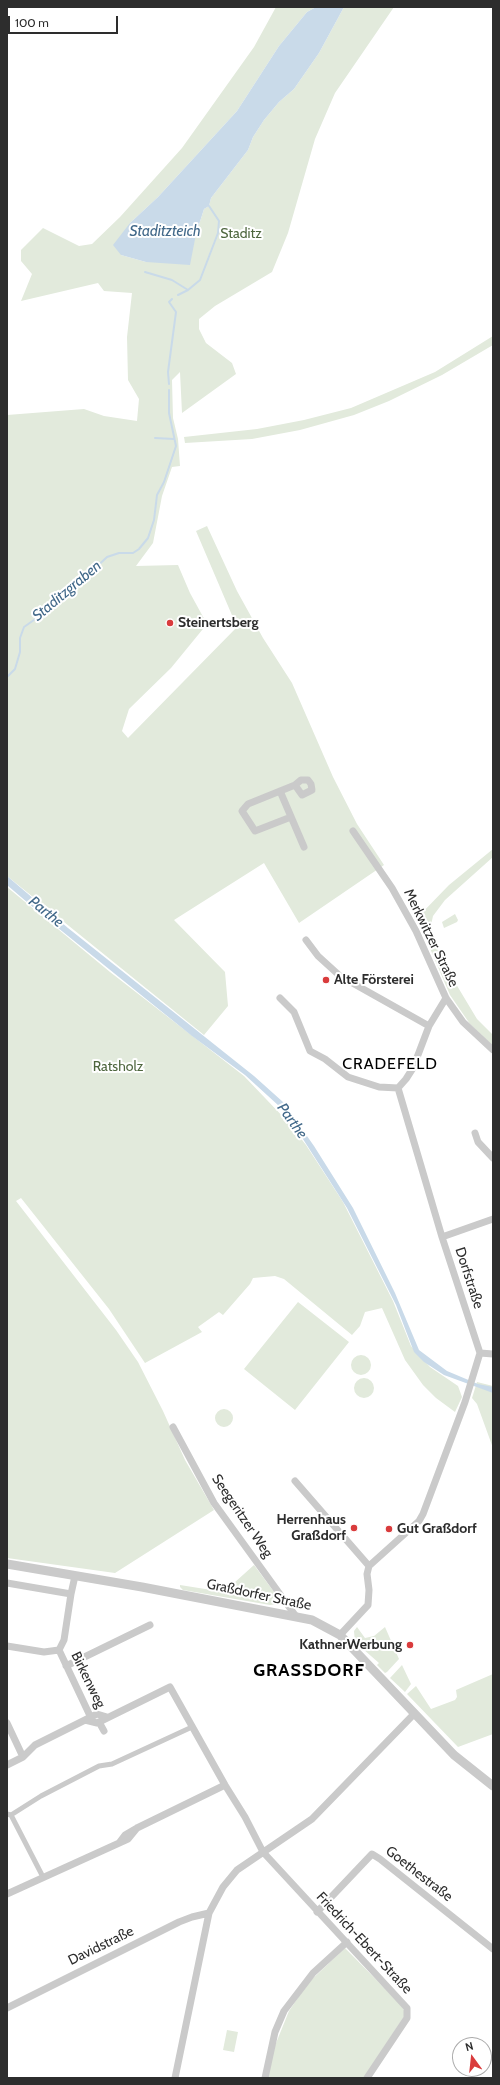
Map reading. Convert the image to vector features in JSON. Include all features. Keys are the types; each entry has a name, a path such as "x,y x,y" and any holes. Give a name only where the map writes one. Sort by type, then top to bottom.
{"street":[{"path":"291,816 255,831 242,811 248,804 295,785"},
{"path":"280,791 304,848"},
{"name":"Merkwitzer Straße","path":"353,831 399,900 416,931 446,998 463,1022 493,1050"},
{"path":"306,940 318,956 340,976 429,1026"},
{"path":"280,998 294,1012 310,1051 325,1059 348,1077 379,1087 398,1088 406,1079 412,1068 429,1026 446,998"},
{"name":"Dorfstraße","path":"369,1566 421,1518 468,1389 477,1369 480,1353 442,1238 398,1088"},
{"path":"475,1133 478,1142 493,1158"},
{"path":"442,1238 493,1220"},
{"path":"480,1353 493,1354"},
{"name":"Seegeritzer Weg","path":"174,1427 214,1503 295,1615"},
{"path":"295,1481 369,1566 367,1574 370,1590 368,1605 340,1635"},
{"name":"Graßdorfer Straße","path":"7,1564 295,1615 312,1620 340,1635 454,1755 493,1786"},
{"path":"7,1646 44,1652 59,1650 64,1640 75,1576"},
{"path":"7,1583 71,1594"},
{"path":"66,1666 150,1625"},
{"name":"Birkenweg","path":"59,1650 92,1720 104,1731"},
{"name":"Friedrich-Ebert-Straße","path":"92,1720 97,1714 107,1717 170,1687 225,1785 245,1817 263,1852 407,2008 407,2018 367,2078"},
{"path":"175,2078 209,1913 223,1886 237,1870 312,1819 414,1714"},
{"path":"7,1765 24,1757 35,1745 92,1720"},
{"path":"7,1723 24,1757"},
{"path":"43,1877 9,1814 40,1796 99,1766 112,1764 192,1727"},
{"path":"7,1894 128,1839 137,1828 225,1785"},
{"name":"Goethestraße","path":"317,1912 372,1854 380,1858 493,1950"},
{"name":"Davidstraße","path":"7,2008 179,1922 209,1913"},
{"path":"264,2078 275,2032 284,2011 313,1973 347,1942"}],"green space":[{"name":"Staditz","path":"276,7 316,7 307,12 279,46 237,111 158,197 130,223 121,255 146,262 196,234 204,209 209,206 211,198 248,150 253,137 264,120 279,102 294,89 319,53 344,7 394,7 335,93 315,139 288,233 272,272 215,306 199,319 199,329 206,343 232,363 236,374 182,413 180,372 172,380 173,418 178,439 180,466 172,467 162,496 153,543 136,566 178,565 190,593 207,624 171,668 129,709 122,731 128,738 237,627 196,531 207,526 237,591 263,638 292,683 333,777 357,824 384,865 299,923 264,863 174,920 225,972 228,1006 204,1035 7,876 7,415 84,409 104,416 137,421 139,399 128,380 127,337 132,293 104,291 98,283 21,301 32,274 21,261 21,250 43,228 79,246 92,244 120,217 182,148 254,47"},
{"path":"493,336 493,345 442,375 389,401 354,415 300,430 252,439 185,443 184,437 257,429 304,420 351,408 435,372"},
{"path":"493,849 493,857 445,900 433,916 431,925 436,947 477,1019 493,1035 493,1046 470,1024 450,995 417,918 449,885"},
{"name":"Ratsholz","path":"7,887 110,972 244,1076 288,1122 306,1145 343,1202 393,1301 411,1346 430,1367 458,1386 462,1397 455,1412 436,1398 423,1385 405,1360 382,1308 365,1312 360,1326 352,1335 284,1279 275,1276 253,1278 250,1284 223,1315 219,1312 198,1327 202,1332 145,1363 109,1309 21,1198 16,1201 116,1330 138,1362 163,1411 185,1460 214,1510 115,1573 7,1558"},
{"path":"455,914 458,920 457,922 444,928 442,922"},
{"path":"298,1302 349,1342 295,1410 244,1369"},
{"path":"361,1355 368,1358 371,1365 368,1372 361,1375 354,1372 351,1365 354,1358"},
{"path":"364,1378 371,1381 374,1388 371,1395 364,1398 357,1395 354,1388 357,1381"},
{"path":"477,1382 493,1386 493,1448 477,1404 472,1398"},
{"path":"224,1409 230,1412 233,1418 230,1424 224,1427 218,1424 215,1418 218,1412"},
{"path":"254,1565 280,1600 277,1604 270,1605 183,1590 180,1587 180,1585 224,1592"},
{"path":"357,1627 365,1638 374,1636 385,1627 399,1659 387,1672 385,1673 377,1665 379,1663 355,1642 354,1631"},
{"path":"402,1665 411,1684 405,1692 390,1678"},
{"path":"493,1674 493,1734 458,1747 407,1694 416,1686 431,1709 455,1700 457,1697 456,1690"},
{"path":"345,1948 403,2007 405,2015 364,2078 268,2078 272,2053 289,2011 308,1983"},
{"path":"227,2030 238,2032 234,2052 223,2050"}],"water":[{"name":"Staditzteich","path":"316,7 344,7 319,53 294,89 279,102 264,120 253,137 248,150 211,198 209,206 204,209 196,234 190,265 146,262 121,255 113,245 130,223 158,197 237,111 279,46 307,12"},
{"name":"Parthe","path":"7,876 68,928 254,1076 283,1102 314,1146 353,1208 395,1293 419,1350 447,1371 478,1384 493,1387 493,1393 444,1375 424,1362 414,1352 396,1305 347,1208 301,1136 279,1106 245,1075 192,1036 42,915 7,885"}],"waterway":[{"name":"Staditzgraben","path":"178,295 188,290 200,280 218,233 219,221 209,206"},
{"path":"145,272 172,280 188,290"},
{"name":"Staditzgraben","path":"169,384 168,372 176,312 169,302 172,299"},
{"name":"Staditzgraben","path":"7,677 15,669 20,652 20,638 24,627 58,603 107,557 119,553 133,553 139,549 148,538 154,520 157,495 164,482 176,446 169,413 169,390"},
{"path":"155,438 174,439"}],"place":[{"name":"Steinertsberg","path":"170,623"},
{"name":"Alte Försterei","path":"326,980"},
{"name":"Herrenhaus Graßdorf","path":"354,1528"},
{"name":"Gut Graßdorf","path":"389,1529"},
{"name":"KathnerWerbung","path":"410,1645"}],"district":[{"name":"CRADEFELD","path":"390,1064"},
{"name":"GRASSDORF","path":"309,1671"}]}
